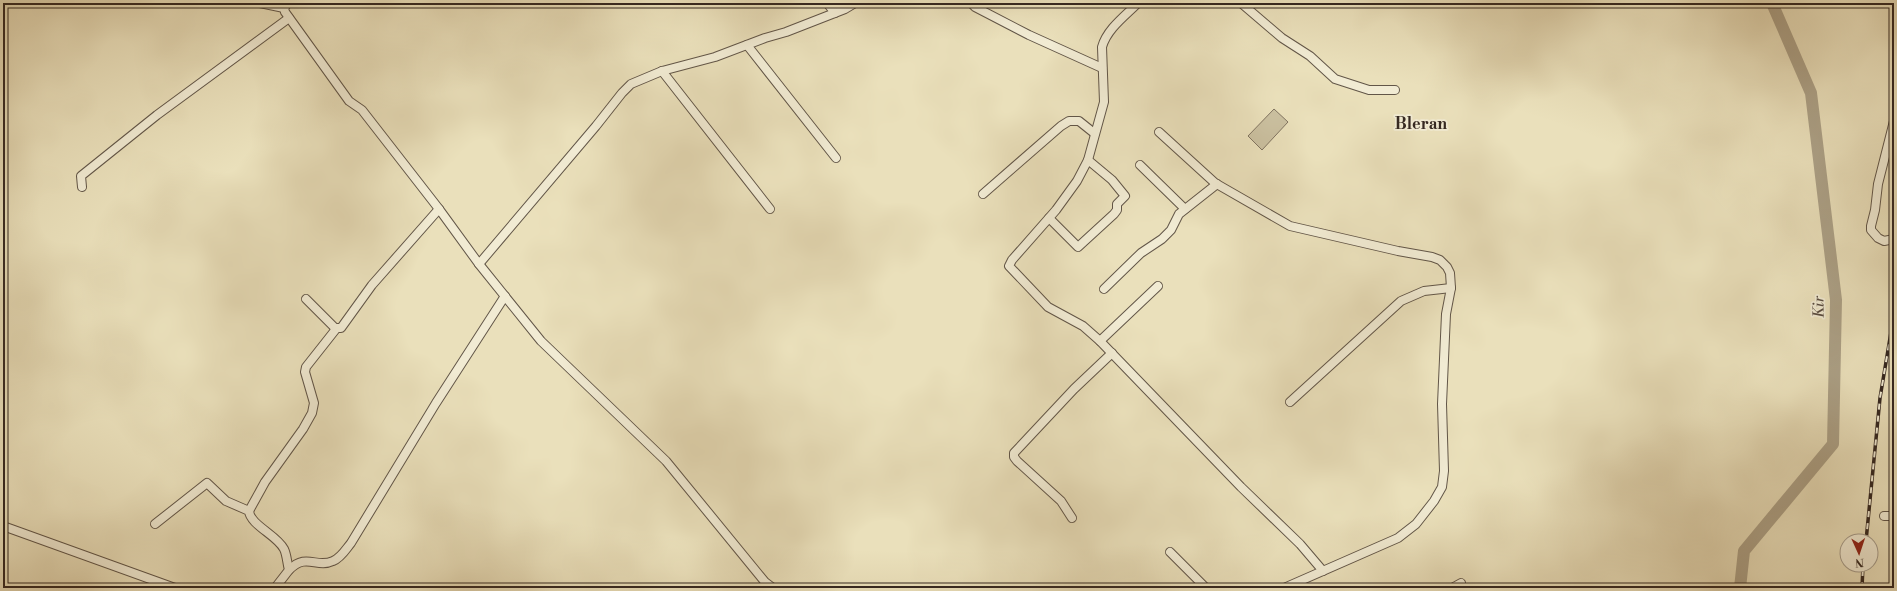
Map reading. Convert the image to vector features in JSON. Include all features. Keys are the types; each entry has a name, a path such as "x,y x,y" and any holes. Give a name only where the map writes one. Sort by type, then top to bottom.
{"street":[{"path":"260,3 286,6 289,18 349,100 362,110 440,209 479,264 541,341 666,461 765,582 773,588"},
{"path":"827,3 835,13"},
{"path":"479,264 631,84 662,71 715,57 747,44 786,32 835,13 855,3"},
{"path":"971,3 1029,35 1102,68"},
{"path":"1138,3 1108,33 1104,39 1102,47 1104,102 1094,133 1088,160 1077,181 1049,218 1012,260 1009,266 1048,307 1083,326 1100,341 1241,487 1300,544 1323,571"},
{"path":"1241,3 1282,38 1314,59 1335,79 1369,90 1395,90"},
{"path":"82,187 81,176 157,115 289,18"},
{"path":"747,44 836,158"},
{"path":"662,71 770,209"},
{"path":"983,194 1041,142 1069,121 1079,121 1094,133"},
{"path":"1894,121 1878,184 1875,210 1871,226 1871,230 1878,238 1884,241 1894,239"},
{"path":"1159,132 1217,184 1290,226 1398,252 1423,255 1440,260 1447,267 1451,281 1446,314 1442,404 1444,471 1442,487 1425,514 1398,538 1284,588"},
{"path":"1049,218 1078,247 1116,212 1117,204 1125,196 1112,180 1088,160"},
{"path":"1140,165 1185,209"},
{"path":"1104,289 1141,253 1162,239 1171,230 1179,214 1217,184"},
{"path":"249,511 265,482 303,429 312,413 314,403 305,372 306,367 336,329 340,328 372,285 440,209"},
{"path":"1100,341 1158,286"},
{"path":"1290,402 1401,301 1424,291 1451,288"},
{"path":"275,588 296,563 303,561 325,563 332,562 338,558 351,543 436,403 505,296"},
{"path":"306,299 336,329"},
{"path":"1072,518 1061,501 1017,461 1014,457 1014,453 1074,389 1112,353"},
{"path":"155,524 207,483 223,499 249,511 252,519 273,536 284,548 289,570"},
{"path":"1884,516 1894,516"},
{"path":"3,526 175,588"},
{"path":"1170,552 1206,588"},
{"path":"1452,588 1461,583"}],"shaded area":[{"path":"1274,109 1288,122 1262,150 1248,136"}],"waterway":[{"name":"Kir","path":"1740,588 1744,551 1833,444 1836,300 1811,93 1772,3"}],"railway":[{"path":"1867,533 1880,398 1894,314"},
{"path":"1862,588 1863,573"}],"district":[{"name":"Bleran","path":"1421,124"}]}
